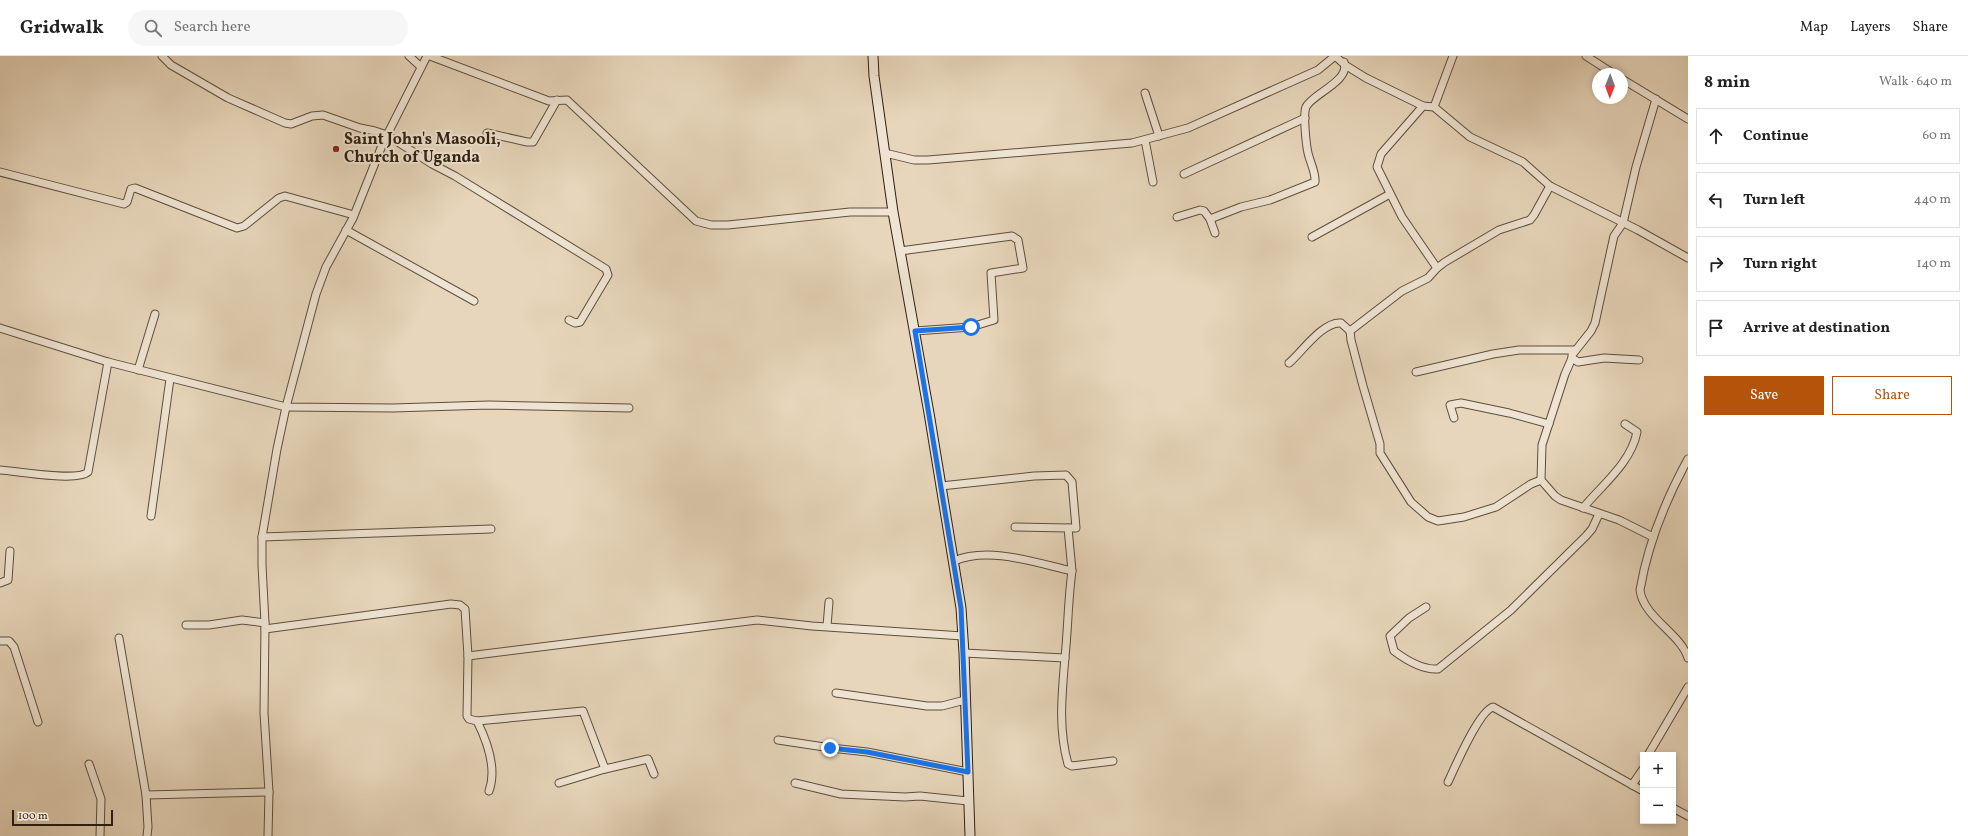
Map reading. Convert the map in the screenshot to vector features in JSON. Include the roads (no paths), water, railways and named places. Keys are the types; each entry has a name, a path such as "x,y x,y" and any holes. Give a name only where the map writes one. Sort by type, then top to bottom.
{"street":[{"path":"162,56 172,65 228,98 285,123 291,124 312,116 323,115 360,128 387,135 432,164 606,269 608,275 580,322 575,323 569,320"},
{"path":"409,56 421,67"},
{"path":"268,836 269,792 264,713 265,626 262,537 286,407 316,294 326,267 354,215 387,135 428,56 549,101 567,100 575,106 669,198 696,221 711,225 728,225 850,212 893,212"},
{"path":"873,56 874,76 893,212 954,561 964,653 970,836"},
{"path":"885,153 904,158 928,160 1132,143 1188,128 1313,72 1325,65 1335,56 1345,65 1366,78 1423,106 1434,107 1470,137 1523,162 1550,186 1623,222 1688,258"},
{"path":"1210,219 1241,206 1270,200 1315,182 1307,152 1305,118 1306,105 1333,84 1343,72 1345,65 1342,56"},
{"path":"1434,107 1453,56"},
{"path":"1586,56 1605,68"},
{"path":"1628,83 1688,119"},
{"path":"1145,93 1159,136"},
{"path":"1653,537 1618,520 1571,505 1555,496 1541,480 1542,445 1575,350 1591,331 1594,323 1614,236 1623,222 1636,166 1656,99"},
{"path":"487,133 533,142 557,100"},
{"path":"1423,106 1381,154 1377,167 1402,217 1437,268"},
{"path":"1184,174 1305,118"},
{"path":"1145,140 1153,182"},
{"path":"0,172 124,204 127,202 132,189 135,188 237,228 244,226 267,207 285,196 354,215"},
{"path":"1350,331 1402,291 1428,278 1437,268 1499,230 1530,220 1534,216 1550,186"},
{"path":"1312,237 1390,194"},
{"path":"1177,217 1200,210 1204,211 1210,219 1214,232"},
{"path":"346,230 474,301"},
{"path":"900,251 1012,236 1018,240 1023,268 991,273 994,320 971,327 915,331"},
{"path":"138,370 155,314"},
{"path":"1290,363 1311,340 1334,324 1341,323 1350,331 1363,386 1380,444 1380,453 1411,502 1428,517 1438,521 1447,521 1484,512 1496,507 1531,484 1541,480"},
{"path":"0,328 108,362 286,407 393,408 489,405 630,408"},
{"path":"1416,372 1493,354 1519,350 1575,350"},
{"path":"1572,358 1578,362 1604,358 1640,360"},
{"path":"0,470 67,477 81,476 88,472 108,362"},
{"path":"151,516 170,378"},
{"path":"1454,418 1450,405 1461,403 1509,413 1549,424"},
{"path":"1583,508 1627,458 1633,447 1637,432 1625,424"},
{"path":"1688,460 1664,505 1653,537 1642,583 1641,598 1666,630 1685,648 1688,658"},
{"path":"942,486 1034,476 1066,475 1072,482 1076,528 1015,527"},
{"path":"1426,607 1409,618 1390,636 1394,652 1405,660 1431,670 1438,669 1511,610 1586,536 1592,529 1599,514"},
{"path":"1068,528 1072,571 1061,694 1061,720 1064,750 1068,764 1072,766 1113,760"},
{"path":"262,537 491,529"},
{"path":"0,583 8,580 10,551"},
{"path":"954,561 967,556 996,556 1072,571"},
{"path":"827,626 829,602"},
{"path":"186,625 209,625 242,620 265,626 456,604 465,609 468,656 468,716 472,721 583,711 605,769"},
{"path":"468,656 757,620 812,626 963,636"},
{"path":"119,638 146,795 148,827 147,836"},
{"path":"0,641 9,641 14,648 38,722"},
{"path":"964,653 1065,658"},
{"path":"1650,752 1688,687"},
{"path":"836,693 927,706 942,706 965,700"},
{"path":"1448,782 1477,723 1489,708 1493,707 1640,789"},
{"path":"476,721 483,734 492,771 493,781 489,791"},
{"path":"778,740 867,752 968,772"},
{"path":"559,783 605,769 648,759 654,774"},
{"path":"89,764 101,799 100,836"},
{"path":"1632,785 1640,773"},
{"path":"795,783 841,794 905,797 920,796 968,801"},
{"path":"146,795 269,792"},
{"path":"1676,810 1688,816"}],"place":[{"name":"Saint John's Masooli, Church of Uganda","path":"336,149"}]}
